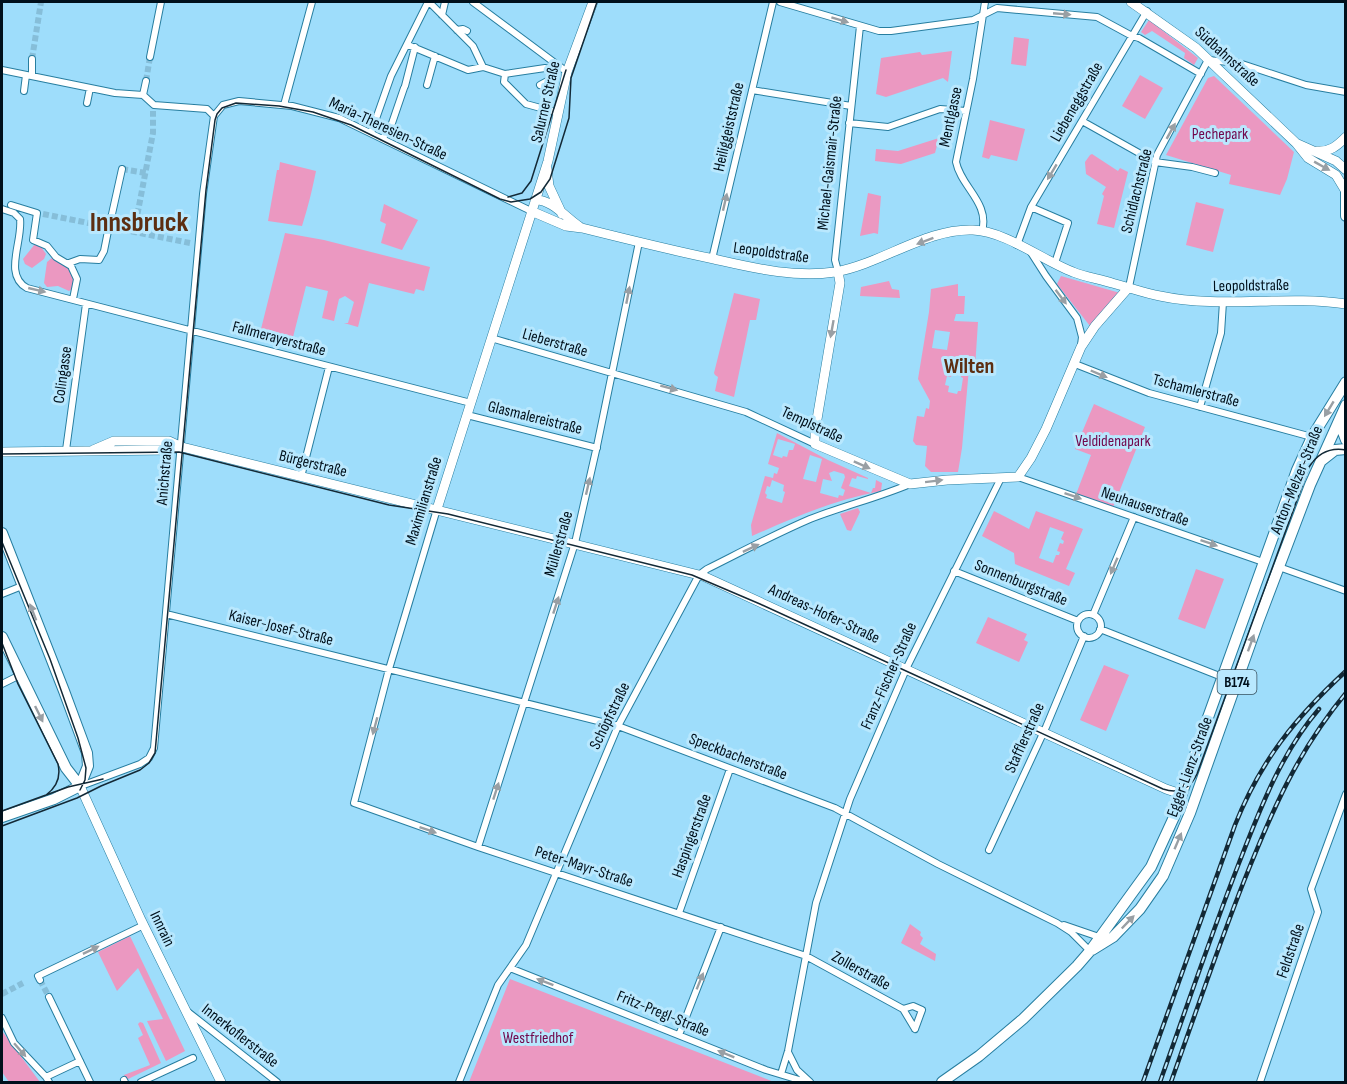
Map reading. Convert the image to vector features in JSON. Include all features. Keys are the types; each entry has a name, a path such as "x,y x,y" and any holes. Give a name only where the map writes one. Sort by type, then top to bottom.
{"main road":[{"path":"1346,184 1346,216"},
{"name":"Anton-Melzer-Straße","path":"1263,562 1292,482 1312,437 1346,382"},
{"path":"1345,407 1343,432 1346,440"},
{"name":"Anton-Melzer-Straße","path":"1279,567 1319,463 1345,407"},
{"path":"1319,463 1335,450 1346,448"},
{"path":"2,533 87,753 88,766 80,786 54,799 2,817"},
{"name":"Egger-Lienz-Straße","path":"942,1083 1023,1019 1090,951 1143,880 1166,838 1263,562"},
{"name":"Egger-Lienz-Straße","path":"1090,951 1113,937 1149,896 1163,876 1196,797 1279,567"},
{"name":"Innrain","path":"2,637 66,768 80,786"},
{"path":"1181,794 1196,797"},
{"path":"1143,880 1142,891 1149,896"},
{"name":"Egger-Lienz-Straße","path":"955,1083 979,1056"}],"street":[{"path":"150,57 159,30 161,2"},
{"path":"284,105 312,2"},
{"path":"382,139 390,129 405,84 412,27 428,2 473,46 483,67"},
{"path":"442,15 445,2"},
{"path":"473,2 567,72"},
{"name":"Salurner Straße","path":"531,211 548,161 567,72 592,2"},
{"name":"Heiliggeiststraße","path":"712,259 773,2"},
{"path":"780,2 860,26 891,31 973,20 997,8 1097,17 1201,74"},
{"name":"Mentlgasse","path":"982,231 984,225 982,208 956,163 985,14 985,2"},
{"name":"Südbahnstraße","path":"1131,2 1180,35 1209,60 1296,143 1308,158 1336,175 1345,190"},
{"name":"Liebeneggstraße","path":"1017,245 1031,207 1146,11"},
{"name":"Michael-Gaismair-Straße","path":"815,444 815,431 840,283 835,260 860,26"},
{"path":"457,30 467,31"},
{"path":"411,46 468,70 483,67 505,74 544,68"},
{"path":"371,133 394,72 411,46"},
{"path":"428,84 435,56"},
{"path":"24,91 32,59"},
{"path":"1209,60 1239,63 1306,85 1346,92"},
{"name":"Schidlachstraße","path":"1129,287 1155,162 1209,60"},
{"path":"2,70 90,88 143,95 154,108 207,109 214,116"},
{"path":"505,74 504,82 526,104 559,113"},
{"path":"540,85 551,79"},
{"path":"143,95 146,81"},
{"path":"87,103 90,88"},
{"path":"752,90 851,106"},
{"name":"Maria-Theresien-Straße","path":"214,116 217,109 236,101 284,105 335,117 531,211"},
{"path":"849,123 888,127 940,110 966,111"},
{"name":"Anichstraße","path":"80,786 140,764 151,755 155,739 203,194 214,116"},
{"path":"1082,121 1155,162 1215,173"},
{"path":"1314,151 1325,152 1334,148 1346,137"},
{"path":"1296,143 1338,163 1346,170"},
{"path":"548,161 549,183 562,214"},
{"path":"110,224 122,169"},
{"name":"Leopoldstraße","path":"535,200 550,203 582,228"},
{"path":"11,205 40,214 33,240 47,246 56,257 69,263 80,259 99,260 104,251 108,231"},
{"path":"1031,207 1068,223 1055,263"},
{"name":"Fallmerayerstraße","path":"2,209 17,215 20,224 15,271 18,282 27,288 78,298 471,404"},
{"name":"Leopoldstraße","path":"531,211 566,226 712,259 795,274 838,271 935,237 960,231 982,231 1074,273 1179,299 1223,302 1280,300 1346,304"},
{"name":"Maximilianstraße","path":"354,803 389,669 531,211"},
{"name":"Müllerstraße","path":"478,847 575,543 639,242"},
{"path":"1030,251 1077,318 1082,337 1081,347"},
{"name":"Colingasse","path":"66,450 78,298 76,276 69,263"},
{"path":"1001,478 1018,477 1031,458 1047,429 1081,347 1095,326 1129,287"},
{"path":"1200,407 1221,333 1223,302"},
{"name":"Lieberstraße","path":"491,338 612,373"},
{"name":"Tschamlerstraße","path":"1074,364 1123,384 1312,437"},
{"path":"301,477 329,367"},
{"name":"Templstraße","path":"612,373 746,412 887,476 910,484 1001,478"},
{"name":"Glasmalereistraße","path":"467,415 597,448"},
{"path":"1312,437 1346,448"},
{"name":"Bürgerstraße","path":"2,452 168,450 182,447 437,509"},
{"name":"Neuhauserstraße","path":"1018,477 1263,562"},
{"name":"Franz-Fischer-Straße","path":"781,1074 788,1051 819,894 846,814 906,669 1001,478"},
{"path":"699,575 809,520 910,484"},
{"name":"Andreas-Hofer-Straße","path":"437,509 699,575 1181,794"},
{"path":"1093,615 1134,517"},
{"path":"1279,567 1346,591"},
{"name":"Sonnenburgstraße","path":"954,571 1078,621"},
{"name":"Schöpfstraße","path":"459,1083 498,985 526,945 618,726 699,575"},
{"path":"2,594 22,585"},
{"name":"Kaiser-Josef-Straße","path":"166,614 389,669"},
{"path":"1086,614 1093,615 1100,622 1100,629 1095,635 1084,636 1078,632 1078,621 1086,614"},
{"path":"1100,629 1222,677"},
{"name":"Stafflerstraße","path":"989,850 1084,636"},
{"name":"Speckbacherstraße","path":"389,669 618,726 835,808 938,864 1057,923 1071,932 1090,951"},
{"path":"2,684 20,675"},
{"name":"Haspingerstraße","path":"679,913 730,769"},
{"name":"Innrain","path":"80,786 221,1083"},
{"name":"Feldstraße","path":"1260,1083 1318,912 1311,889 1346,794"},
{"name":"Peter-Mayr-Straße","path":"354,803 478,847 806,956"},
{"name":"Speckbacherstraße","path":"1057,923 1099,937"},
{"path":"40,980 38,976 144,925"},
{"path":"679,1035 721,927"},
{"name":"Zollerstraße","path":"806,956 903,1009"},
{"name":"Fritz-Pregl-Straße","path":"510,968 766,1070 808,1083"},
{"path":"49,997 80,1061 87,1082"},
{"name":"Innerkoflerstraße","path":"186,1011 277,1083"},
{"path":"2,1018 14,1043 47,1080 80,1061"},
{"path":"788,1051 796,1070 808,1083"},
{"path":"141,1083 193,1058"}],"green space":[{"path":"1149,20 1198,58 1194,65 1184,58 1185,53 1152,31 1145,35 1141,32"},
{"path":"1014,37 1029,39 1026,66 1011,64"},
{"path":"952,51 948,82 943,78 886,97 876,94 881,58 920,52 922,55"},
{"path":"1140,75 1163,88 1145,119 1122,106"},
{"name":"Pechepark","path":"1214,76 1294,152 1280,195 1229,184 1231,175 1166,155 1208,78"},
{"path":"990,120 1025,129 1017,161 991,155 989,159 982,157"},
{"path":"939,138 935,153 901,164 875,161 876,149 898,151"},
{"path":"1092,154 1118,171 1120,168 1128,172 1114,228 1097,224 1104,196 1102,194 1106,187 1086,174 1085,162"},
{"path":"280,162 316,171 302,226 268,221"},
{"path":"868,193 881,196 878,234 860,236"},
{"path":"1196,202 1224,209 1213,252 1186,245"},
{"path":"384,204 418,220 402,250 381,243 386,224 380,221"},
{"path":"285,233 324,240 430,267 424,291 416,289 414,294 369,283 358,327 344,323 348,323 354,302 345,296 339,299 334,321 322,318 328,291 306,286 291,345 259,337"},
{"path":"35,244 39,244 46,254 44,259 32,268 25,264 23,259"},
{"path":"53,257 69,266 70,273 75,278 72,289 69,291 58,286 47,287 44,283 47,262"},
{"path":"1061,276 1120,293 1090,326 1057,284"},
{"path":"889,281 892,289 899,290 900,298 860,296 861,287"},
{"path":"958,284 958,296 965,296 964,314 956,314 954,321 978,322 975,368 969,368 958,472 931,472 925,466 927,446 916,445 913,441 917,416 924,417 926,408 929,409 930,401 918,379 931,289","holes":["935,330 950,332 947,350 932,348","952,373 961,374 963,378 961,391 957,394 948,392 949,386 945,385 947,376 951,377"]},
{"path":"734,293 760,299 756,320 750,320 734,397 715,391 718,377 714,373"},
{"name":"Veldidenapark","path":"1094,404 1145,427 1112,510 1075,497 1091,455 1075,449"},
{"path":"777,433 868,478 857,476 856,479 852,478 849,486 871,493 875,488 876,480 882,483 881,491 830,504 752,536 751,525 765,476 773,478 779,468 768,464","holes":["778,439 795,444 793,450 789,450 787,457 773,455","810,455 822,459 816,482 803,479","834,471 844,474 841,488 845,490 843,496 839,495 838,498 820,493 823,479 832,481 829,473","772,480 784,485 782,503 766,498 767,486 770,487"]},
{"path":"858,508 860,512 851,531 847,530 840,514"},
{"path":"994,511 1029,529 1036,511 1083,529 1066,569 1075,573 1069,586 1015,564 1014,553 982,536","holes":["1050,527 1064,532 1061,539 1064,541 1063,544 1060,543 1057,551 1060,552 1059,555 1056,555 1053,563 1039,558"]},
{"path":"1196,569 1224,579 1205,629 1178,619"},
{"path":"988,617 1027,634 1024,640 1028,642 1019,662 976,643"},
{"path":"1104,665 1129,675 1106,731 1080,720"},
{"path":"910,924 921,932 920,935 923,938 920,944 936,954 935,961 901,943"},
{"path":"130,936 185,1051 166,1061 147,1021 163,1019 138,968 117,991 98,952"},
{"name":"Westfriedhof","path":"510,979 774,1082 469,1082"},
{"path":"143,1023 161,1063 126,1080 124,1075 150,1065 138,1038 143,1035 138,1024"},
{"path":"2,1031 40,1082 9,1082 2,1072"}],"tunnel":[{"path":"32,59 41,2"},
{"path":"146,81 150,57"},
{"path":"134,232 153,133 153,111"},
{"path":"122,169 146,173"},
{"path":"43,214 190,243"},
{"path":"40,980 49,997"},
{"path":"2,994 23,983"}],"tram line":[{"path":"2,826 77,798 140,770 149,763 155,753 206,190 217,114 222,108 236,103 279,106 313,112 351,125 500,199 511,202 530,199 541,192 550,179 569,118 571,78 597,2"},
{"path":"508,197 522,193 531,181 566,70"},
{"path":"2,454 179,452 389,505 448,514 692,575 1163,789 1174,791 1187,787 1197,774 1309,467 1325,452 1335,449 1346,450"},
{"path":"2,542 50,659 78,738 86,768 85,780 80,790"},
{"path":"2,643 18,684 58,764 57,781 46,795"},
{"path":"2,811 68,787 103,779"}],"railway":[{"path":"1143,1082 1245,802 1281,741 1295,723 1346,671"},
{"path":"1171,1082 1234,906 1276,806 1313,737 1346,693"},
{"path":"1160,1082 1218,917 1264,802 1293,744 1319,709"}],"district":[{"name":"Innsbruck","path":"139,222"},
{"name":"Wilten","path":"969,366"}]}
